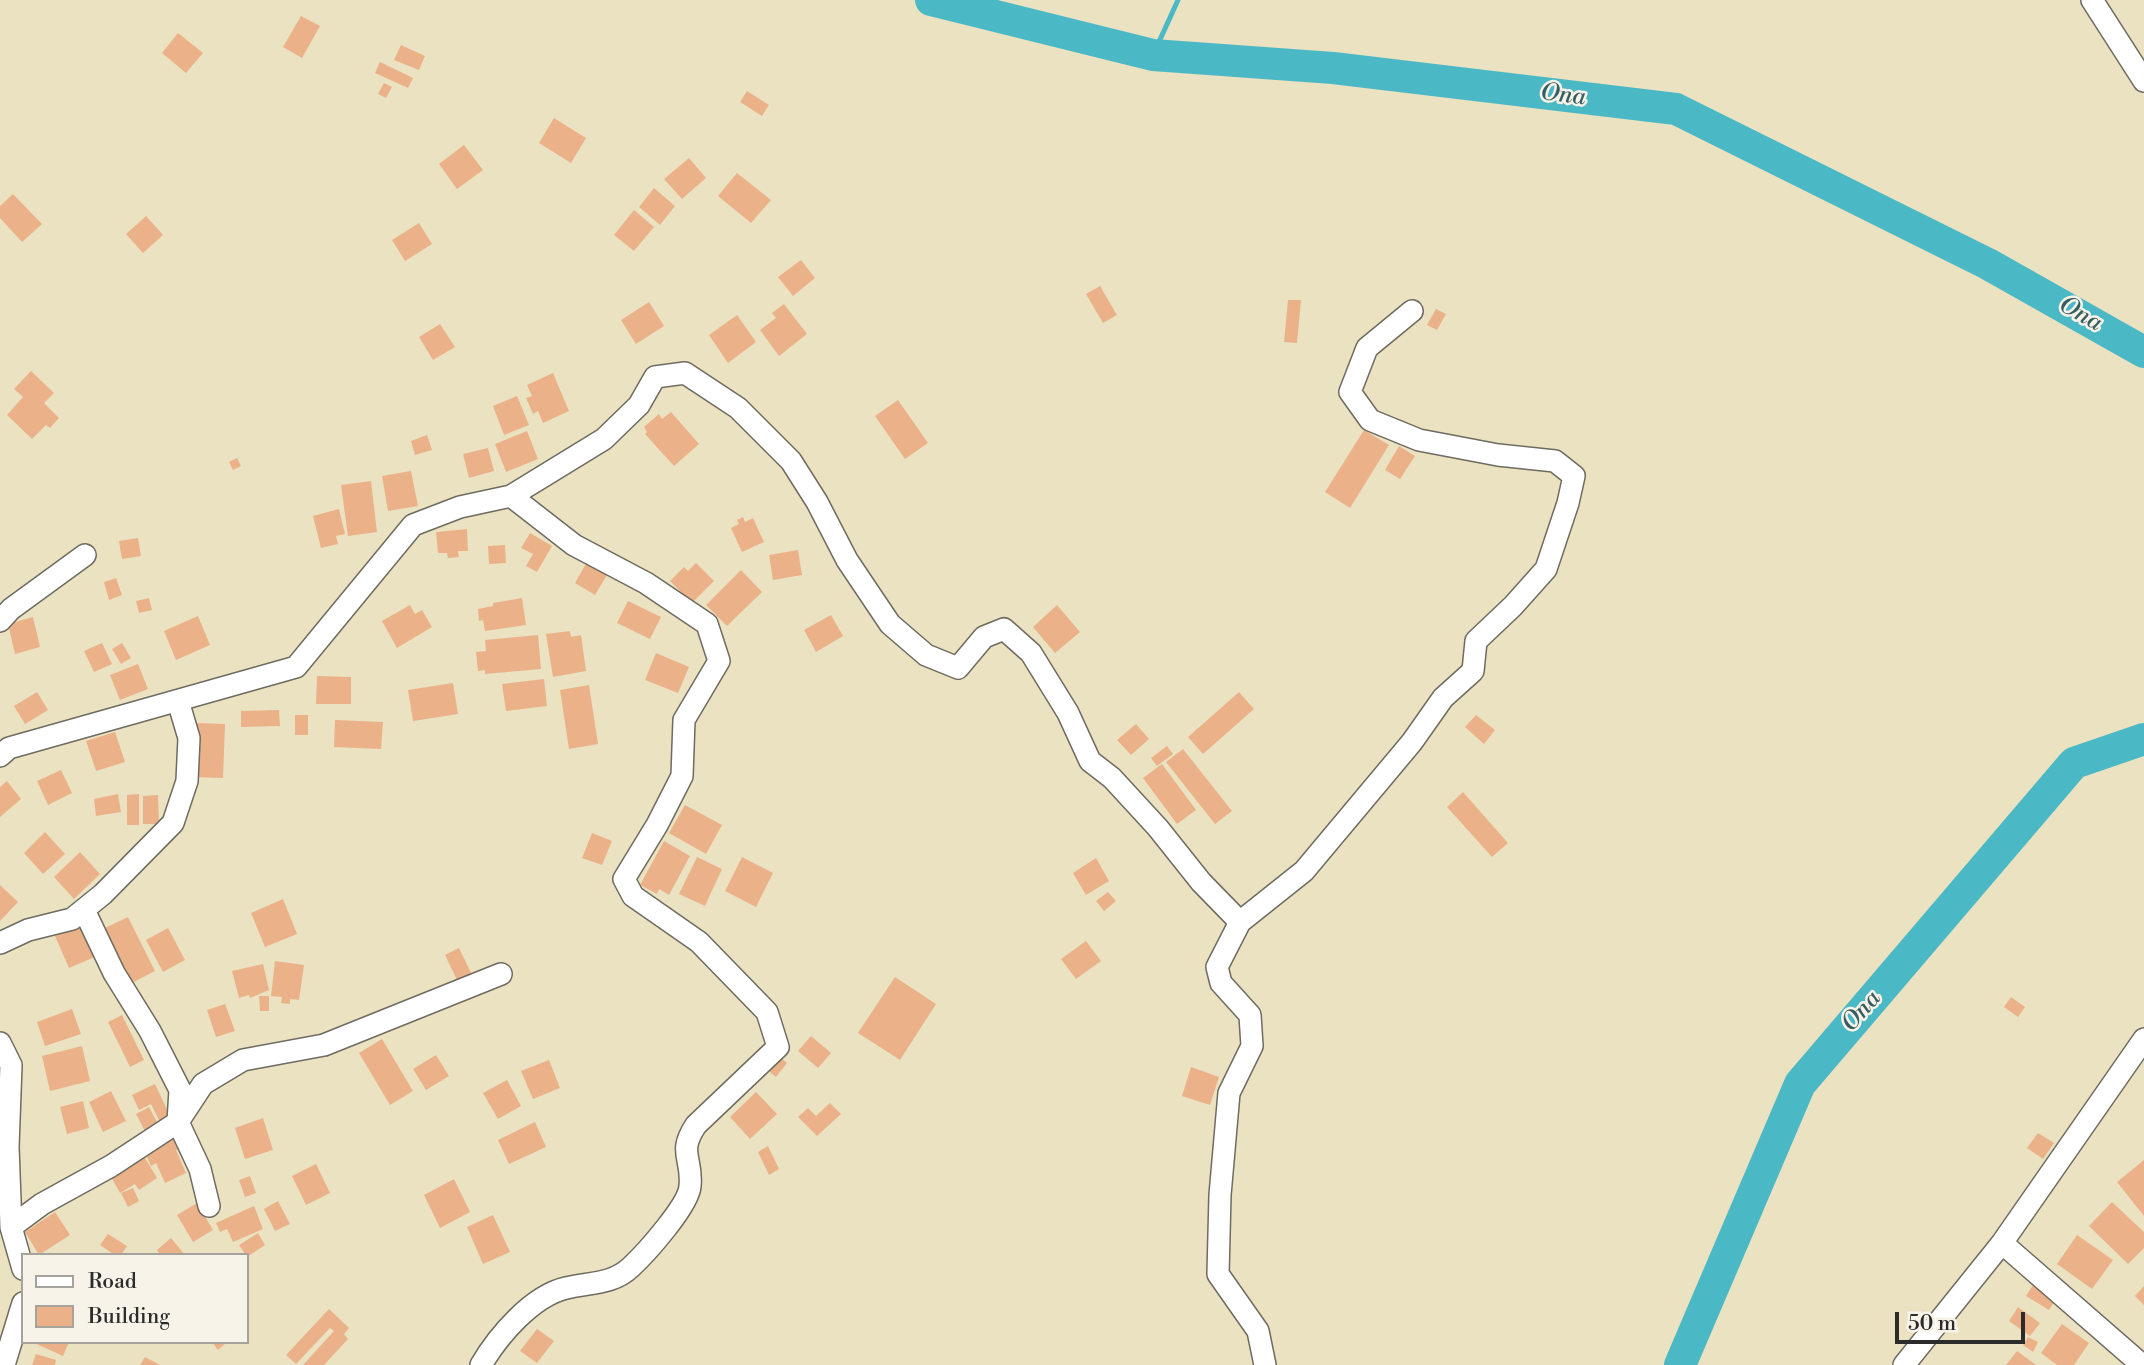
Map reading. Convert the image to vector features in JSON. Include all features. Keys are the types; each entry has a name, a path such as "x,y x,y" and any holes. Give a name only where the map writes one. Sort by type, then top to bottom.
{"street":[{"path":"2093,0 2144,81"},
{"path":"1265,1365 1258,1331 1218,1274 1220,1195 1229,1093 1252,1046 1250,1015 1221,983 1217,967 1240,922 1304,871 1412,742 1443,698 1473,671 1476,641 1513,606 1546,569 1574,476 1555,461 1419,440 1370,420 1350,392 1367,348 1412,311"},
{"path":"0,755 9,748 296,667 412,525 460,507 511,496 604,439 639,405 655,377 685,373 738,408 791,461 817,502 847,560 890,624 926,656 958,668 984,637 1004,629 1031,653 1069,713 1090,761 1121,788 1158,828 1201,882 1240,922"},
{"path":"481,1365 506,1329 546,1297 564,1288 606,1282 630,1268 687,1199 691,1188 685,1149 688,1136 696,1125 778,1047 767,1012 699,942 633,896 624,879 657,825 682,776 684,720 719,662 707,624 646,583 574,545 511,496"},
{"path":"0,621 11,609 85,555"},
{"path":"0,943 28,930 72,919 103,894 173,823 187,781 189,738 178,701"},
{"path":"83,909 114,973 150,1031 180,1090 178,1122 200,1169 209,1206"},
{"path":"11,1227 42,1204 111,1166 178,1122 203,1084 243,1059 324,1045 501,974"},
{"path":"1904,1365 2003,1243 2144,1039"},
{"path":"0,1043 11,1065 8,1147 11,1227 21,1262"},
{"path":"2003,1243 2142,1365"},
{"path":"4,1365 21,1310"}],"building":[{"path":"301,16 320,26 302,58 283,47"},
{"path":"178,33 203,53 186,73 162,53"},
{"path":"401,45 425,56 419,70 394,60"},
{"path":"380,62 413,78 408,88 375,73"},
{"path":"384,83 392,87 386,98 378,94"},
{"path":"747,91 769,105 762,116 740,102"},
{"path":"554,118 586,138 571,163 539,143"},
{"path":"464,145 483,170 457,189 439,164"},
{"path":"689,158 706,178 682,199 664,179"},
{"path":"737,173 771,200 751,223 718,196"},
{"path":"654,188 675,206 660,225 639,207"},
{"path":"13,194 42,224 22,242 0,218 0,206"},
{"path":"634,210 654,227 634,251 614,235"},
{"path":"146,216 163,235 143,253 126,234"},
{"path":"419,223 432,244 405,261 392,240"},
{"path":"801,260 815,278 793,296 778,277"},
{"path":"1100,286 1117,315 1103,323 1086,294"},
{"path":"1288,300 1301,300 1297,343 1284,342"},
{"path":"649,302 664,326 636,344 621,320"},
{"path":"784,304 807,334 779,356 760,330 776,318 772,313"},
{"path":"1436,309 1446,314 1437,330 1427,325"},
{"path":"737,315 756,342 728,363 709,335"},
{"path":"440,324 455,347 433,360 419,337"},
{"path":"31,371 54,393 44,403 59,418 50,428 46,425 32,439 7,415 23,397 14,389"},
{"path":"553,373 569,411 543,423 538,411 533,414 526,398 532,396 527,385"},
{"path":"517,396 529,425 504,435 493,406"},
{"path":"898,400 928,443 905,459 875,416"},
{"path":"671,412 699,444 674,466 645,434 647,432 644,427 659,414 662,419"},
{"path":"1364,430 1389,445 1350,508 1325,492"},
{"path":"527,431 538,459 506,472 495,444"},
{"path":"427,435 432,450 415,455 411,441"},
{"path":"1399,446 1415,456 1400,479 1385,470"},
{"path":"488,448 494,471 469,478 463,454"},
{"path":"237,458 241,466 233,470 229,462"},
{"path":"411,471 418,506 388,511 382,476"},
{"path":"371,481 377,532 348,536 341,485"},
{"path":"339,509 345,534 336,536 338,544 321,548 313,516"},
{"path":"743,517 745,522 753,518 764,542 742,552 731,528 739,524 737,520"},
{"path":"467,529 468,551 458,551 459,557 448,558 447,553 438,553 436,532"},
{"path":"530,533 552,546 537,572 526,566 533,554 521,548"},
{"path":"138,538 141,556 122,559 119,541"},
{"path":"505,545 506,563 489,564 488,546"},
{"path":"798,550 802,575 773,580 769,555"},
{"path":"587,562 607,575 595,595 575,583"},
{"path":"696,563 714,581 692,603 670,581 684,567 688,571"},
{"path":"741,570 762,592 727,626 706,605"},
{"path":"116,578 122,595 109,600 104,582"},
{"path":"149,598 152,610 139,613 136,601"},
{"path":"522,598 526,625 485,631 483,620 479,621 478,609 493,606 493,603"},
{"path":"628,601 661,617 650,639 617,623"},
{"path":"410,605 415,614 422,610 432,627 397,648 382,621"},
{"path":"1057,605 1080,632 1055,653 1033,627"},
{"path":"831,615 843,636 816,652 804,630"},
{"path":"198,616 210,645 176,660 164,631"},
{"path":"33,617 40,647 15,654 8,624"},
{"path":"570,631 571,637 581,635 586,671 553,677 546,634"},
{"path":"538,635 541,669 485,674 485,670 478,671 476,652 486,651 485,640"},
{"path":"102,643 112,664 94,672 84,651"},
{"path":"122,643 131,658 121,664 112,649"},
{"path":"656,653 689,667 678,693 645,680"},
{"path":"138,664 148,689 120,700 110,675"},
{"path":"317,676 351,677 351,704 316,704"},
{"path":"544,679 547,706 506,711 502,684"},
{"path":"453,683 458,714 413,721 408,690"},
{"path":"589,685 598,744 569,749 560,690"},
{"path":"37,692 48,710 25,724 14,706"},
{"path":"1239,692 1254,709 1203,754 1188,737"},
{"path":"279,710 280,726 241,727 241,711"},
{"path":"295,715 308,715 308,735 295,735"},
{"path":"1476,715 1495,730 1484,744 1465,727"},
{"path":"335,720 383,722 381,749 334,747"},
{"path":"196,723 225,724 223,778 193,777"},
{"path":"1136,724 1149,739 1131,755 1117,740"},
{"path":"115,732 125,762 96,771 86,741"},
{"path":"1167,746 1173,754 1157,766 1151,758"},
{"path":"1183,749 1232,811 1215,824 1166,762"},
{"path":"1162,764 1196,810 1177,824 1143,778"},
{"path":"61,770 72,793 48,805 37,781"},
{"path":"7,781 21,799 0,817 0,787"},
{"path":"1463,792 1508,843 1492,857 1447,807"},
{"path":"118,794 121,812 96,816 94,799"},
{"path":"139,794 139,825 127,825 127,795"},
{"path":"158,795 159,824 143,824 143,796"},
{"path":"685,805 722,825 706,854 669,833"},
{"path":"45,832 65,854 43,874 24,853"},
{"path":"592,833 612,841 602,865 582,858"},
{"path":"664,841 690,856 669,895 659,889 657,894 640,885"},
{"path":"80,852 100,874 74,899 54,877"},
{"path":"697,857 722,869 705,906 679,894"},
{"path":"742,857 773,873 756,907 725,891"},
{"path":"1096,858 1109,881 1086,895 1073,873"},
{"path":"0,885 18,902 0,921"},
{"path":"1108,892 1116,901 1104,911 1096,901"},
{"path":"283,899 297,934 265,947 251,913"},
{"path":"128,917 155,971 130,984 103,929"},
{"path":"84,923 97,956 69,968 55,936"},
{"path":"168,928 185,960 163,972 146,940"},
{"path":"1086,941 1101,961 1076,979 1061,959"},
{"path":"459,948 472,975 458,982 445,955"},
{"path":"275,961 304,965 299,1000 290,999 290,1004 281,1003 282,997 271,996"},
{"path":"263,964 269,990 250,998 249,995 239,998 232,971"},
{"path":"895,977 936,1004 900,1060 858,1033"},
{"path":"259,996 269,996 269,1011 260,1011"},
{"path":"2011,997 2025,1007 2018,1017 2004,1007"},
{"path":"225,1004 235,1031 216,1037 207,1010"},
{"path":"72,1009 81,1034 45,1046 37,1022"},
{"path":"122,1015 144,1060 130,1067 108,1022"},
{"path":"811,1036 831,1053 818,1068 798,1051"},
{"path":"382,1039 413,1091 390,1105 359,1053"},
{"path":"82,1046 90,1081 50,1091 42,1056"},
{"path":"777,1054 787,1063 776,1077 765,1068"},
{"path":"436,1055 449,1076 426,1090 413,1069"},
{"path":"549,1060 560,1088 533,1099 521,1071"},
{"path":"1191,1067 1219,1077 1210,1105 1182,1096"},
{"path":"507,1080 521,1106 498,1119 483,1093"},
{"path":"155,1084 172,1120 162,1126 151,1104 139,1110 132,1095"},
{"path":"111,1091 126,1121 103,1132 89,1102"},
{"path":"756,1092 777,1114 750,1139 730,1117"},
{"path":"83,1101 89,1128 67,1134 60,1107"},
{"path":"830,1103 841,1114 817,1136 798,1117 808,1108 816,1116"},
{"path":"149,1107 160,1128 147,1135 136,1114"},
{"path":"263,1118 273,1150 245,1159 235,1128"},
{"path":"535,1122 546,1147 509,1164 498,1140"},
{"path":"2038,1133 2054,1143 2043,1159 2027,1148"},
{"path":"169,1135 171,1140 179,1136 184,1147 176,1150 186,1173 165,1183 156,1163 151,1166 146,1155 151,1153 148,1144"},
{"path":"768,1146 779,1169 769,1175 758,1152"},
{"path":"141,1151 157,1178 139,1190 135,1184 120,1193 110,1175"},
{"path":"2144,1160 2144,1216 2117,1182"},
{"path":"316,1164 330,1193 306,1205 292,1176"},
{"path":"250,1176 256,1193 245,1197 239,1180"},
{"path":"454,1179 470,1212 440,1228 424,1195"},
{"path":"133,1188 139,1201 128,1207 121,1193"},
{"path":"278,1201 290,1224 275,1231 264,1209"},
{"path":"2112,1202 2144,1232 2144,1248 2128,1264 2089,1226"},
{"path":"197,1203 213,1230 193,1242 177,1215"},
{"path":"254,1206 263,1229 233,1242 227,1229 220,1232 216,1223"},
{"path":"55,1212 70,1235 42,1253 38,1253 25,1232"},
{"path":"493,1215 510,1252 483,1264 467,1227"},
{"path":"258,1233 265,1245 248,1256 239,1245"},
{"path":"108,1234 127,1246 122,1253 112,1253 100,1245"},
{"path":"2077,1235 2113,1260 2092,1289 2057,1264"},
{"path":"171,1238 183,1253 159,1253 157,1250"},
{"path":"2033,1285 2056,1299 2049,1310 2026,1296"},
{"path":"2144,1286 2144,1305 2135,1296"},
{"path":"2018,1307 2040,1323 2030,1336 2009,1321"},
{"path":"329,1309 349,1328 344,1334 348,1339 324,1365 303,1365 334,1331 330,1328 296,1364 286,1355"},
{"path":"2062,1324 2089,1343 2074,1365 2057,1365 2041,1353"},
{"path":"537,1329 554,1341 537,1363 520,1351"},
{"path":"2028,1337 2038,1342 2033,1352 2023,1345"},
{"path":"36,1344 68,1344 63,1356"},
{"path":"214,1344 225,1344 218,1350"},
{"path":"2017,1351 2036,1365 2006,1365"},
{"path":"36,1354 56,1360 55,1365 32,1365"},
{"path":"145,1357 160,1365 140,1365"}],"waterway":[{"name":"Ona","path":"931,0 1153,55 1333,68 1676,109 1988,264 2144,352"},
{"path":"1153,55 1178,0"},
{"name":"Ona","path":"1680,1365 1800,1084 2074,763 2144,739"}]}
